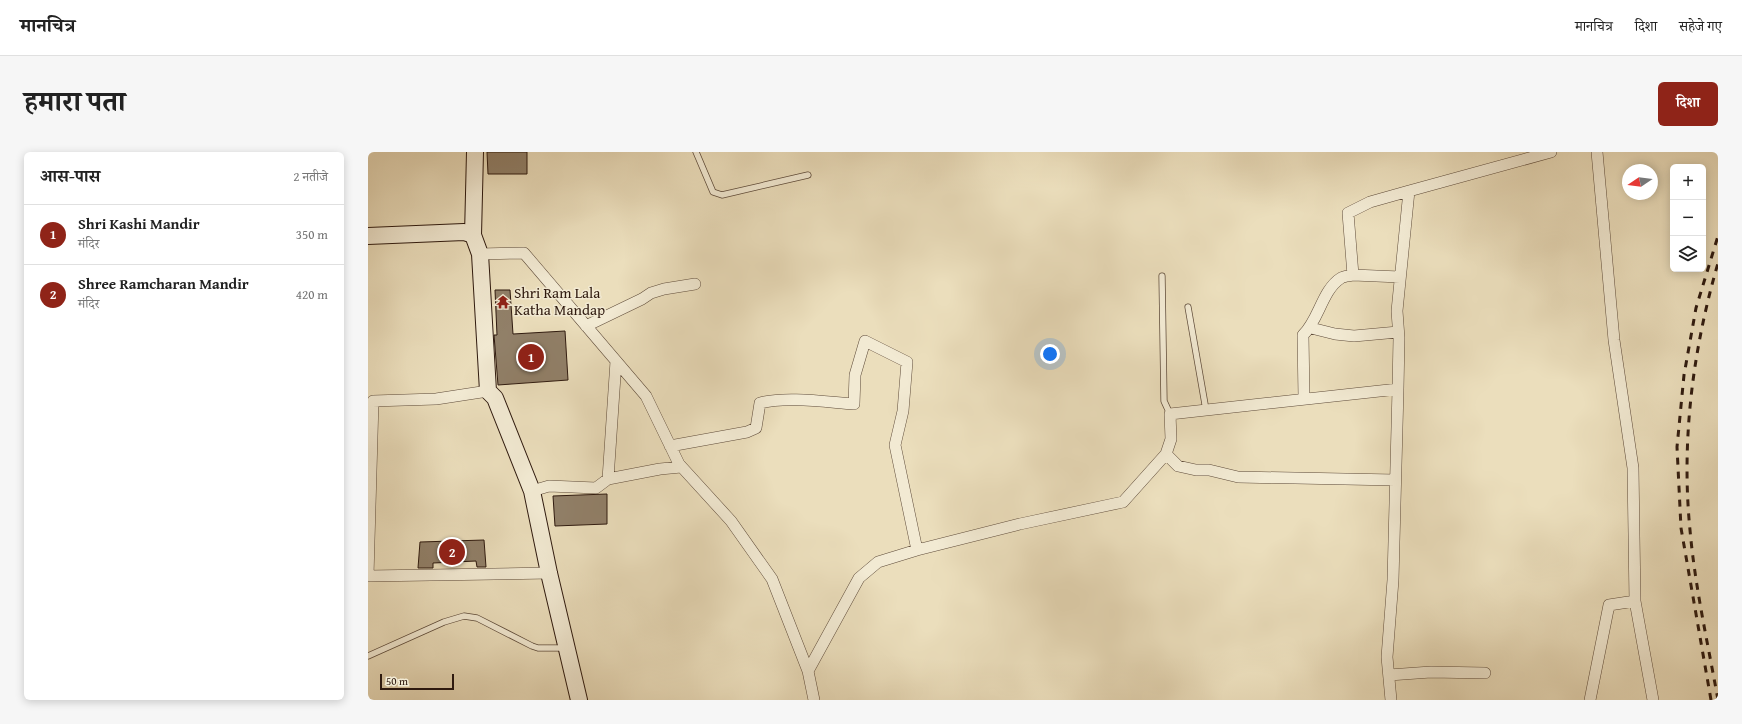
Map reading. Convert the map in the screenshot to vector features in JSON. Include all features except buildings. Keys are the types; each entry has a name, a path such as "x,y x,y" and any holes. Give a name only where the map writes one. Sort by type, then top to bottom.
{"main road":[{"path":"475,152 473,235 480,254 488,391 495,398 532,491 549,573 579,700"},
{"path":"368,236 464,232 473,235"}],"street":[{"path":"1353,275 1348,213 1370,202 1551,152"},
{"path":"1597,152 1614,340 1633,468 1635,601 1652,700"},
{"path":"1391,700 1387,657 1393,580 1396,480 1398,389 1397,311 1408,191"},
{"path":"480,254 524,253 646,396 681,467 731,521 772,579 808,671 814,700"},
{"path":"1304,398 1302,335 1311,328 1325,297 1332,287 1341,278 1353,275 1400,277"},
{"path":"586,326 642,299 651,293 664,289 695,284"},
{"path":"1311,328 1335,334 1354,336 1398,332"},
{"path":"670,446 747,432 756,428 760,403 767,401 808,401 854,404 855,375 865,341 907,362 903,411 895,445 917,550"},
{"path":"608,479 616,361"},
{"path":"808,671 859,578 878,562 917,550 1020,524 1123,502 1166,454 1171,439 1170,414 1304,398 1398,389"},
{"path":"488,391 436,399 372,401 368,576 549,573"},
{"path":"1166,454 1178,466 1196,470 1209,470 1238,478 1396,480"},
{"path":"532,491 549,486 596,488 608,479 660,469 681,467"},
{"path":"1590,700 1609,605 1635,601"},
{"path":"1389,675 1431,672 1485,673"}],"lane":[{"path":"696,152 713,192 722,195 808,174"},
{"path":"1162,276 1164,401 1170,414"},
{"path":"1188,307 1206,410"},
{"path":"368,656 444,622 464,616 477,618 538,648 566,648"}],"railway":[{"path":"1711,700 1681,528 1677,447 1684,375 1696,308 1718,236"},
{"path":"1718,263 1709,295 1696,362 1691,395 1687,462 1692,551 1698,594 1718,700"}],"place":[{"name":"Shri Ram Lala Katha Mandap","path":"503,302"},
{"name":"Shri Kashi Mandir","path":"531,357"},
{"name":"Shree Ramcharan Mandir","path":"452,552"}]}
